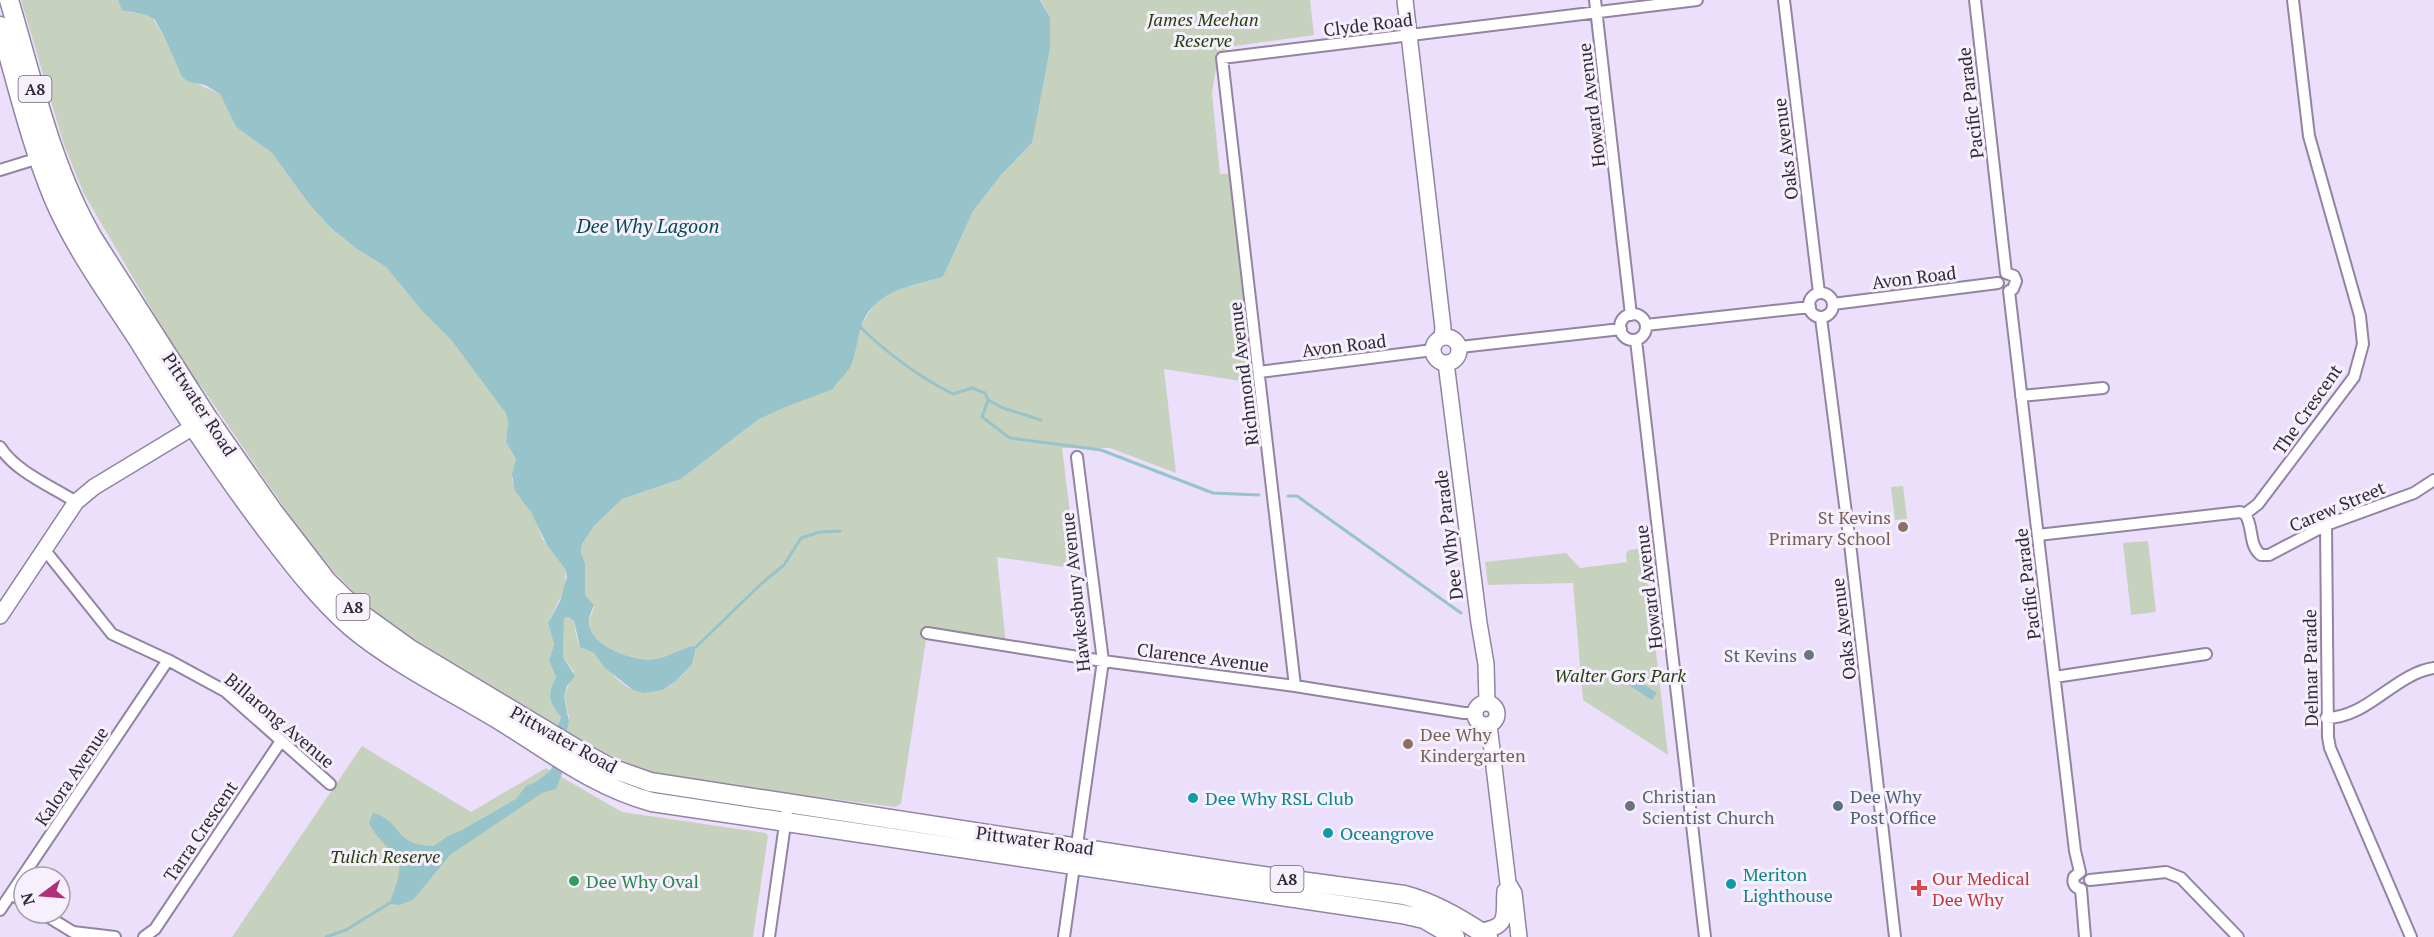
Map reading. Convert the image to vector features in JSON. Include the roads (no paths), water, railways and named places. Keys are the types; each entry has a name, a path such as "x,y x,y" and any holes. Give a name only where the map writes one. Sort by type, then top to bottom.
{"highway":[{"name":"Pittwater Road","path":"9,0 62,178 76,209 200,423"},
{"name":"Pittwater Road","path":"0,26 53,198 67,225 200,423 327,581 360,614 552,744 584,763 611,788 652,802 785,822 1235,872 1404,895 1427,901 1484,934"},
{"name":"Pittwater Road","path":"584,763 611,768 650,782 788,803 1402,914 1424,920 1455,937"}],"main road":[{"path":"1405,0 1443,328 1442,337"},
{"path":"1442,337 1455,339 1460,346 1456,359 1446,363 1436,358 1433,350 1435,342 1442,337"},
{"name":"Dee Why Parade","path":"1446,363 1486,664 1487,703"},
{"path":"0,616 76,502 94,487 200,423"},
{"path":"1487,703 1494,706 1497,713 1495,720 1489,724 1479,723 1474,713 1480,704 1487,703"},
{"path":"1489,724 1508,883 1514,893 1519,937"},
{"path":"1484,934 1499,926 1504,919 1506,909 1504,894 1508,883"}],"street":[{"name":"Howard Avenue","path":"1595,0 1631,315"},
{"name":"Clyde Road","path":"1222,58 1696,0"},
{"name":"Oaks Avenue","path":"1784,0 1819,293"},
{"name":"Pacific Parade","path":"1975,0 2007,273"},
{"name":"The Crescent","path":"2246,514 2258,504 2354,377 2363,344 2360,316 2309,136 2293,0"},
{"name":"Richmond Avenue","path":"1222,58 1296,686"},
{"path":"0,170 39,158"},
{"path":"2007,273 2014,276 2016,281 2009,291 2001,288 1998,283 2001,276 2007,273"},
{"name":"Avon Road","path":"1833,304 1998,283"},
{"name":"Pacific Parade","path":"2009,291 2075,851 2080,872"},
{"path":"1819,293 1830,296 1833,304 1832,312 1821,318 1813,315 1810,307 1811,299 1819,293"},
{"path":"1646,325 1810,307"},
{"path":"1631,315 1642,318 1646,325 1644,334 1636,340 1625,337 1621,329 1623,319 1631,315"},
{"name":"Oaks Avenue","path":"1821,318 1895,937"},
{"path":"1460,346 1621,329"},
{"name":"Howard Avenue","path":"1636,340 1705,937"},
{"name":"Avon Road","path":"1259,372 1433,350"},
{"path":"2021,396 2103,388"},
{"path":"0,447 5,455 21,468 76,502"},
{"name":"Hawkesbury Avenue","path":"1064,937 1103,661 1077,457"},
{"name":"Carew Street","path":"2246,514 2254,548 2265,556 2274,554 2326,525 2414,493 2434,480"},
{"path":"2038,535 2240,512 2246,514"},
{"name":"Delmar Parade","path":"2326,525 2326,718 2330,748 2411,937"},
{"name":"Billarong Avenue","path":"44,549 112,634 168,660 225,691 330,784"},
{"name":"Clarence Avenue","path":"927,633 1103,661 1296,686 1474,713"},
{"path":"2055,676 2206,654"},
{"name":"Kalora Avenue","path":"0,910 168,660"},
{"path":"2326,718 2347,716 2415,674 2434,668"},
{"name":"Tarra Crescent","path":"144,937 155,929 281,741"},
{"path":"768,937 788,803"},
{"path":"2081,889 2073,882 2075,875 2080,872 2087,875 2090,880"},
{"path":"2090,880 2166,872 2181,878 2238,937"},
{"path":"2081,889 2088,885 2090,880"},
{"path":"2081,889 2085,937"},
{"path":"62,925 73,932 115,937"}],"water":[{"name":"Dee Why Lagoon","path":"118,0 1040,0 1050,17 1050,48 1032,143 1001,175 973,211 943,277 892,293 873,307 865,317 860,330 850,367 833,389 759,419 681,479 622,499 594,526 582,544 581,552 585,563 585,595 594,605 589,622 593,635 617,652 638,658 655,659 691,646 696,647 692,664 676,681 662,690 644,693 633,690 605,668 594,653 580,647 574,621 569,617 564,618 563,657 575,676 567,686 564,696 569,722 564,769 556,789 542,793 450,855 413,900 399,905 390,904 398,880 399,866 394,854 375,834 369,822 373,813 389,821 411,842 434,846 516,799 526,786 536,782 550,771 553,765 556,729 561,717 553,707 550,698 556,677 549,661 554,644 548,623 560,601 567,577 565,569 547,545 531,512 515,491 512,474 516,459 506,442 508,422 505,412 452,341 423,312 386,267 357,249 332,229 309,204 272,153 236,127 220,94 205,85 189,82 182,77 155,20 147,15 122,10"},
{"path":"1632,677 1657,693 1652,700 1627,684"}],"waterway":[{"path":"859,326 903,364 953,394 972,388 985,393 988,400 982,417 1010,438 1101,450 1213,493 1259,495"},
{"path":"988,400 1003,408 1041,420"},
{"path":"1288,496 1297,496 1461,613"},
{"path":"696,647 762,583 784,565 801,538 820,532 840,531"},
{"path":"326,937 346,930 393,901"}],"place":[{"name":"St Kevins Primary School","path":"1903,527"},
{"name":"St Kevins","path":"1809,655"},
{"name":"Dee Why Kindergarten","path":"1408,744"},
{"name":"Dee Why RSL Club","path":"1193,798"},
{"name":"Christian Scientist Church","path":"1630,806"},
{"name":"Dee Why Post Office","path":"1838,806"},
{"name":"Oceangrove","path":"1328,833"},
{"name":"Dee Why Oval","path":"574,881"},
{"name":"Meriton Lighthouse","path":"1731,884"},
{"name":"Our Medical Dee Why","path":"1919,888"}],"park label":[{"name":"James Meehan Reserve","path":"1203,29"},
{"name":"Walter Gors Park","path":"1620,675"},
{"name":"Tulich Reserve","path":"385,856"}]}
